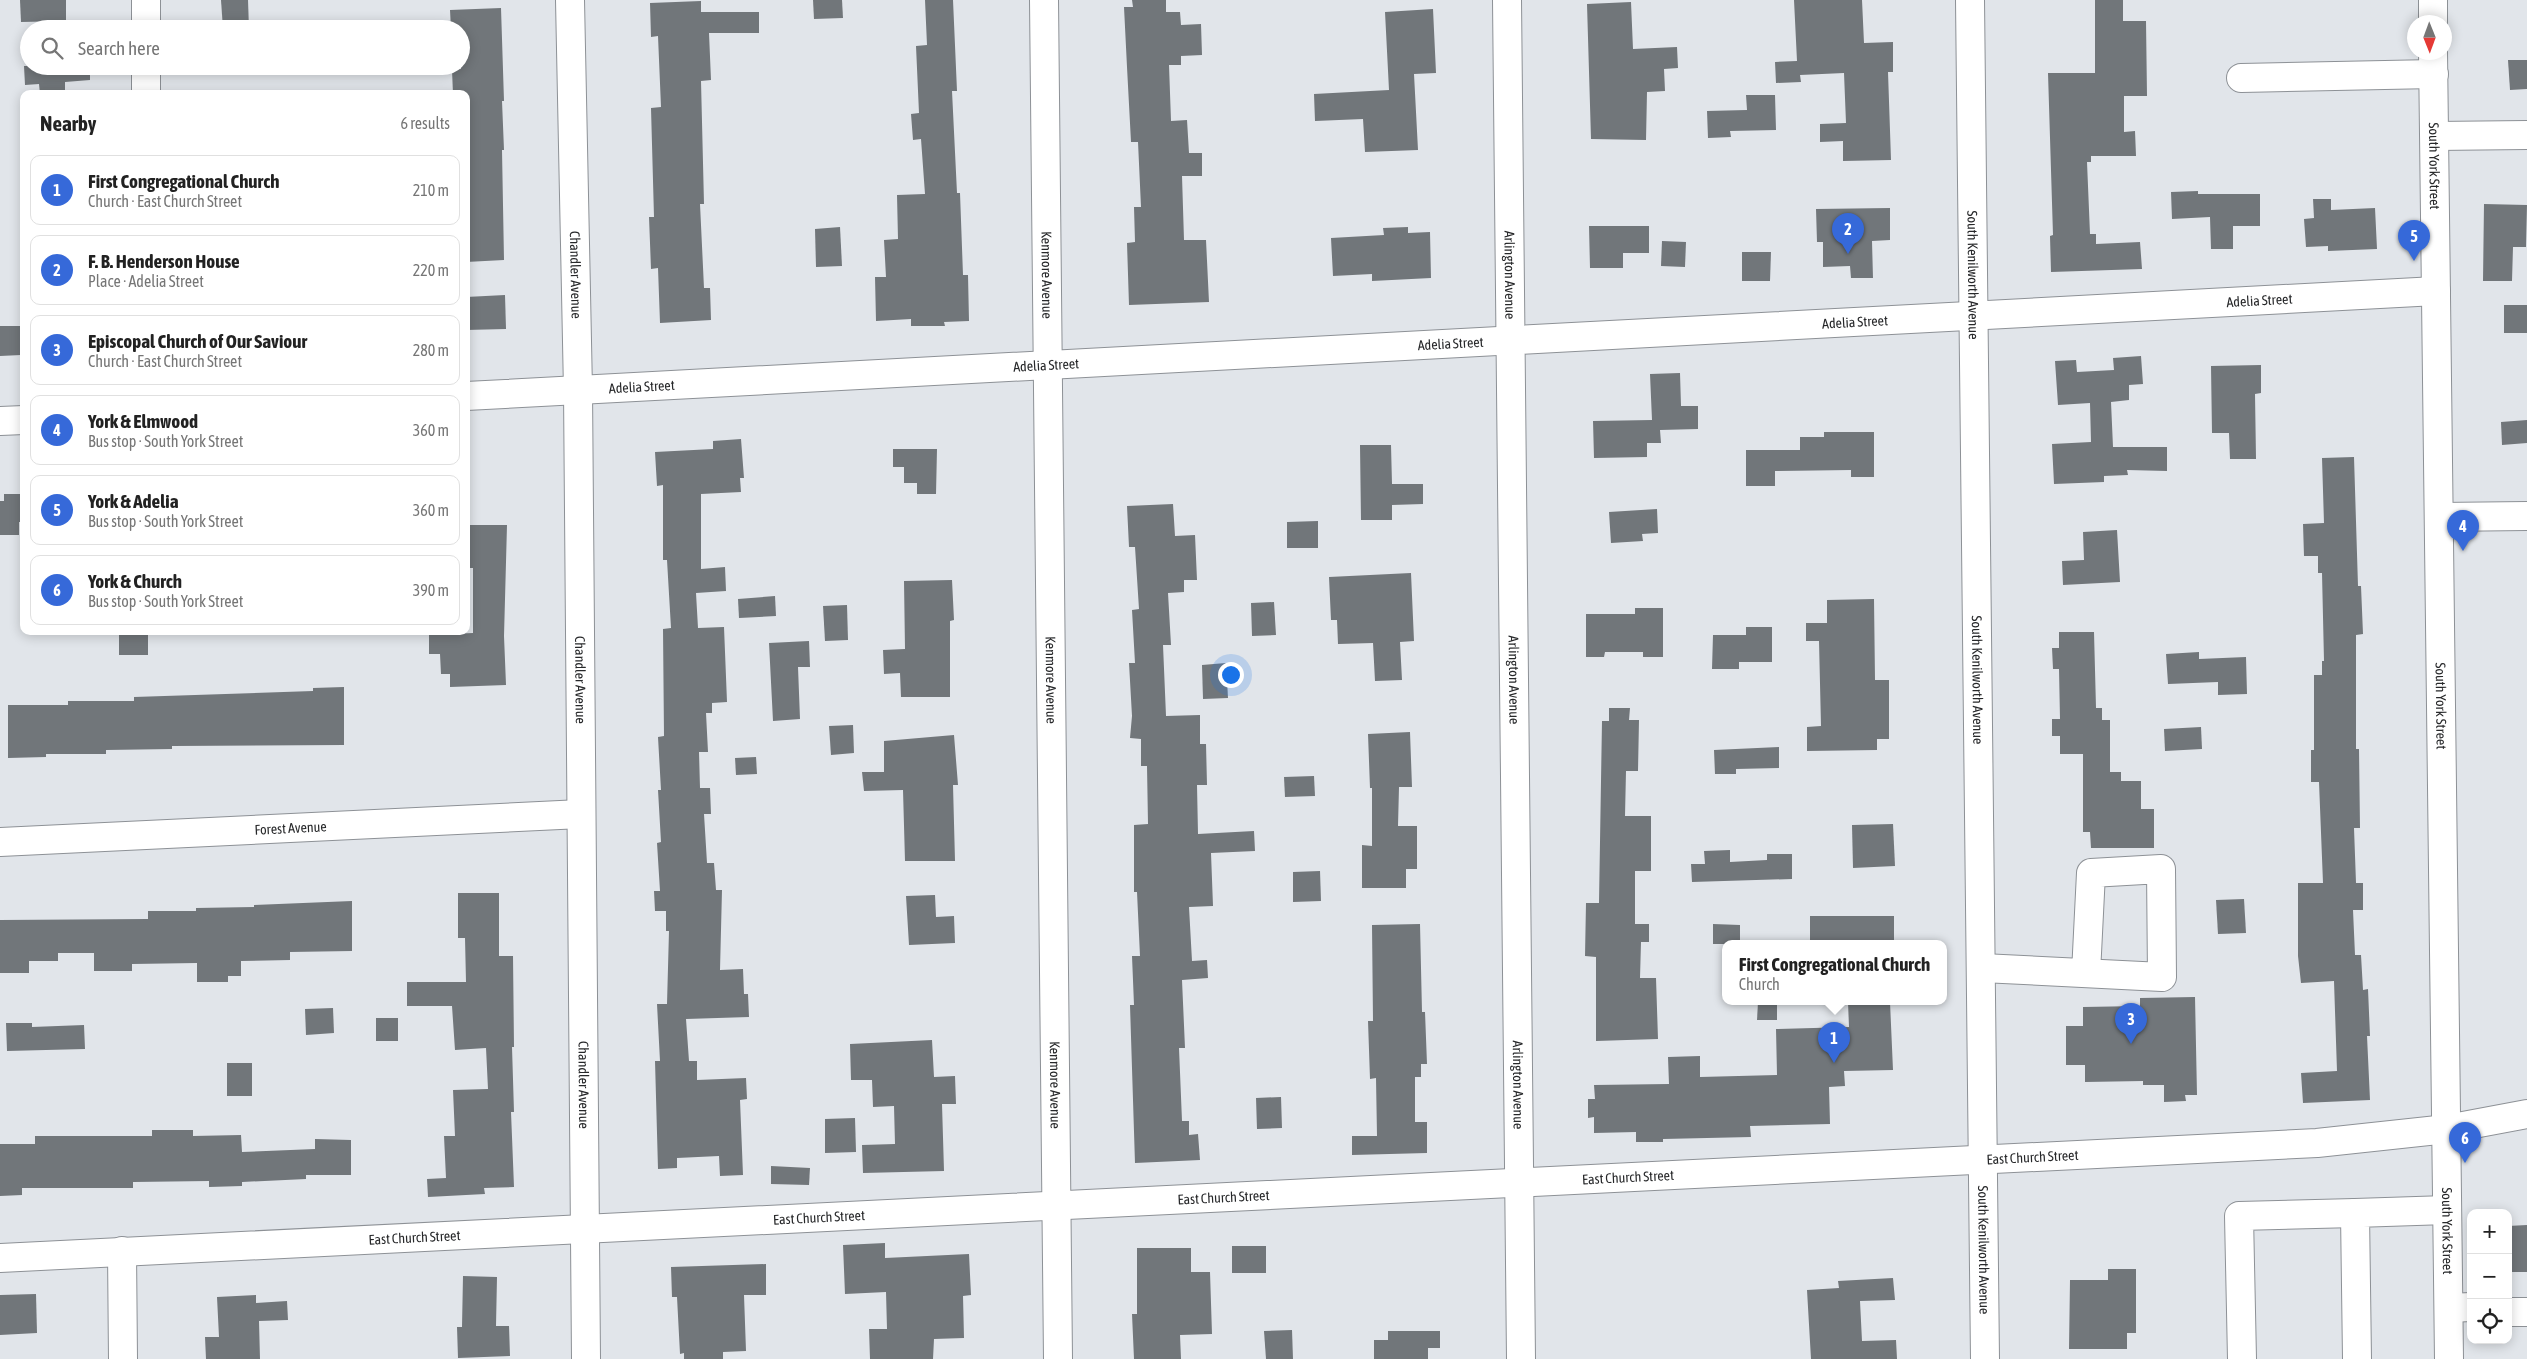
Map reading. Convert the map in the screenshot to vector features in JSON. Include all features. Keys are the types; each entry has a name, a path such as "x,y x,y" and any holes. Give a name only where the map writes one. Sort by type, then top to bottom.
{"street":[{"path":"146,0 146,20"},
{"name":"Chandler Avenue","path":"570,0 578,390 586,1359"},
{"name":"Kenmore Avenue","path":"1044,0 1058,1359"},
{"name":"Arlington Avenue","path":"1507,0 1521,1359"},
{"name":"South Kenilworth Avenue","path":"1970,0 1984,1159 1984,1359"},
{"path":"2433,0 2433,15"},
{"path":"2241,78 2434,63"},
{"name":"South York Street","path":"2434,63 2447,1210 2460,1307 2449,1359"},
{"path":"146,75 146,90"},
{"path":"2434,136 2527,135"},
{"name":"Adelia Street","path":"470,396 2436,292"},
{"path":"0,421 20,420"},
{"path":"2439,517 2527,516"},
{"name":"Forest Avenue","path":"0,842 581,814"},
{"path":"1982,968 2162,977 2161,869 2091,873 2086,973"},
{"name":"East Church Street","path":"0,1258 2317,1143 2447,1128 2527,1114"},
{"path":"2242,1359 2239,1216 2447,1210"},
{"path":"2355,1213 2357,1359"},
{"path":"122,1251 123,1359"},
{"path":"2512,1312 2527,1312"}],"building":[{"path":"20,0 66,0 66,20 21,20"},
{"path":"221,0 248,0 249,20 222,20"},
{"path":"813,0 842,0 843,18 814,19"},
{"path":"925,0 953,0 957,91 952,91 957,193 960,193 963,275 968,275 969,321 944,322 945,326 911,326 911,319 876,321 875,277 886,277 884,240 898,239 897,195 925,194 921,139 913,140 911,114 919,113 916,46 927,45"},
{"path":"1132,0 1166,0 1166,12 1180,12 1181,25 1201,24 1202,55 1181,56 1181,65 1169,65 1171,121 1187,120 1189,153 1202,153 1202,176 1182,176 1184,240 1206,240 1209,302 1129,305 1127,243 1135,242 1134,207 1141,207 1138,142 1131,142 1124,7 1133,7"},
{"path":"1794,0 1862,0 1864,43 1893,42 1893,72 1888,72 1891,160 1843,161 1843,141 1820,142 1820,124 1846,123 1844,73 1800,75 1801,82 1776,83 1775,62 1797,61"},
{"path":"2095,0 2123,0 2123,21 2146,21 2147,96 2124,96 2124,132 2135,131 2136,156 2091,156 2091,162 2087,162 2090,234 2096,234 2096,244 2140,242 2142,269 2051,272 2050,236 2053,235 2048,73 2095,73"},
{"path":"701,1 701,12 759,12 759,33 709,33 711,80 701,81 704,204 700,204 704,288 710,288 711,320 660,323 658,268 651,269 649,217 654,217 651,108 661,107 658,36 651,37 650,3"},
{"path":"1631,2 1633,49 1677,47 1678,68 1664,69 1665,91 1647,92 1646,140 1591,139 1587,4"},
{"path":"501,8 504,101 502,101 504,150 502,150 504,260 470,262 470,90 453,90 452,75 470,75 470,20 451,20 450,10"},
{"path":"1433,9 1436,73 1414,74 1418,150 1365,152 1363,119 1315,121 1314,94 1389,90 1385,12"},
{"path":"2508,60 2527,60 2527,89 2510,90"},
{"path":"24,75 90,75 90,80 65,82 65,90 40,90 39,84 25,85"},
{"path":"1746,95 1775,95 1776,130 1730,131 1731,137 1708,138 1707,111 1747,110"},
{"path":"2198,191 2198,194 2260,194 2260,226 2233,226 2233,249 2211,249 2210,217 2172,219 2171,192"},
{"path":"2313,199 2331,199 2331,210 2375,208 2377,249 2328,251 2328,246 2306,247 2304,219 2314,218"},
{"path":"2484,204 2527,205 2526,247 2513,247 2512,281 2483,281"},
{"path":"1890,208 1890,240 1872,241 1873,278 1851,278 1850,266 1823,267 1823,242 1817,242 1816,209"},
{"path":"1589,226 1649,226 1649,253 1623,253 1623,268 1590,268"},
{"path":"840,227 842,266 816,267 815,229"},
{"path":"1408,227 1408,233 1430,232 1431,278 1372,281 1372,274 1333,276 1331,238 1384,235 1383,228"},
{"path":"1662,241 1686,242 1685,267 1661,266"},
{"path":"1742,252 1771,252 1770,281 1742,281"},
{"path":"505,295 506,329 470,330 470,297"},
{"path":"2504,305 2527,305 2527,333 2504,333"},
{"path":"0,326 20,326 20,355 0,356"},
{"path":"2141,356 2143,384 2129,385 2129,400 2111,402 2113,447 2167,447 2167,471 2127,470 2128,475 2104,476 2104,482 2054,484 2052,444 2091,442 2090,403 2058,405 2055,361 2076,360 2077,372 2114,370 2113,358"},
{"path":"2261,365 2261,393 2255,394 2256,459 2230,459 2229,433 2212,433 2211,366"},
{"path":"1680,373 1681,406 1698,406 1698,429 1660,430 1661,443 1647,443 1647,457 1594,458 1593,421 1652,420 1650,374"},
{"path":"2527,420 2527,443 2502,445 2501,422"},
{"path":"1824,432 1874,432 1874,477 1851,477 1851,470 1775,471 1775,486 1746,486 1746,450 1800,450 1800,437 1824,437"},
{"path":"741,439 744,478 740,478 741,492 701,494 701,569 725,567 726,591 696,593 698,628 724,627 727,702 712,703 712,713 706,713 708,752 699,752 700,788 710,788 711,814 704,814 707,863 714,863 716,890 722,890 720,970 743,969 744,994 748,994 749,1017 686,1019 689,1061 697,1061 697,1080 746,1078 747,1099 740,1100 743,1175 720,1176 719,1156 677,1158 677,1168 658,1169 655,1061 660,1061 657,1004 667,1004 669,931 666,931 666,911 655,911 654,891 660,891 657,843 661,842 658,790 661,790 658,737 664,736 663,629 671,628 667,560 663,560 663,485 657,486 655,452 713,449 713,441"},
{"path":"1360,445 1391,445 1392,484 1423,484 1423,504 1392,505 1392,520 1361,520"},
{"path":"893,449 937,449 936,494 917,494 917,483 904,483 904,467 893,467"},
{"path":"2354,457 2358,586 2361,586 2363,634 2356,635 2356,749 2359,749 2360,828 2354,828 2356,883 2363,883 2363,910 2353,910 2355,955 2361,955 2363,990 2368,989 2370,1036 2367,1036 2370,1100 2303,1103 2301,1073 2337,1071 2334,981 2301,983 2298,956 2298,883 2323,883 2319,782 2311,782 2311,750 2314,750 2314,675 2322,675 2322,661 2324,661 2322,573 2318,573 2318,556 2304,556 2303,524 2324,523 2322,458"},
{"path":"4,494 20,494 19,535 0,535 0,501 4,501"},
{"path":"1173,504 1175,536 1195,535 1197,580 1184,580 1184,592 1168,593 1171,645 1163,645 1166,716 1200,715 1200,744 1206,744 1207,785 1197,785 1198,834 1254,831 1255,851 1211,853 1213,906 1189,907 1192,961 1207,960 1208,978 1182,980 1185,1048 1179,1048 1182,1121 1189,1121 1189,1135 1198,1134 1200,1160 1135,1163 1130,1005 1134,1005 1132,956 1140,956 1137,892 1134,892 1134,825 1148,824 1147,766 1141,766 1141,739 1130,738 1132,716 1129,663 1135,663 1132,610 1139,609 1135,547 1129,547 1127,506"},
{"path":"1657,509 1658,533 1642,534 1643,541 1611,543 1609,512"},
{"path":"1318,521 1318,548 1287,548 1287,522"},
{"path":"470,525 507,525 504,636 506,685 450,687 450,674 441,674 440,654 429,654 429,635 470,635 470,633 473,633 473,568 470,568"},
{"path":"2117,530 2120,582 2063,585 2062,561 2084,560 2083,532"},
{"path":"1411,573 1414,641 1400,642 1402,680 1375,681 1373,643 1338,644 1337,620 1331,620 1329,577"},
{"path":"952,580 954,620 950,621 950,697 901,697 900,673 884,674 883,650 905,649 904,581"},
{"path":"775,596 776,616 739,618 738,599"},
{"path":"1874,599 1875,680 1889,680 1889,739 1877,739 1877,750 1807,751 1807,727 1821,726 1819,641 1806,641 1806,623 1827,623 1827,600"},
{"path":"1274,602 1276,635 1252,636 1251,603"},
{"path":"847,605 848,640 825,641 823,606"},
{"path":"1635,608 1663,608 1663,657 1643,657 1643,652 1605,652 1604,657 1586,657 1586,614 1635,614"},
{"path":"1746,627 1772,627 1772,662 1739,662 1739,669 1712,669 1713,635 1746,635"},
{"path":"2059,632 2094,632 2096,708 2102,708 2102,720 2110,720 2110,772 2121,772 2121,781 2141,781 2141,809 2154,809 2154,848 2091,848 2090,832 2083,832 2083,754 2060,754 2060,736 2052,736 2052,719 2060,719 2059,669 2053,669 2052,648 2059,648"},
{"path":"119,635 148,635 148,655 119,655"},
{"path":"809,641 810,667 798,667 800,719 773,721 769,643"},
{"path":"2199,652 2199,659 2246,657 2247,694 2218,695 2218,682 2168,684 2166,654"},
{"path":"1226,663 1228,698 1203,699 1202,665"},
{"path":"344,687 344,745 172,746 172,749 106,750 106,754 46,754 46,757 8,758 8,705 68,705 68,701 134,701 134,697 313,691 313,688"},
{"path":"1609,708 1630,708 1629,720 1639,720 1638,771 1626,771 1625,816 1651,816 1651,871 1635,871 1635,924 1649,924 1649,942 1641,942 1640,978 1656,978 1658,1039 1596,1041 1596,957 1585,956 1586,903 1599,903 1602,721 1609,721"},
{"path":"853,725 854,753 831,755 829,726"},
{"path":"2201,727 2202,749 2165,751 2164,729"},
{"path":"1410,732 1412,787 1399,787 1398,826 1417,826 1417,869 1406,869 1406,888 1362,888 1362,845 1372,846 1372,788 1370,788 1368,734"},
{"path":"954,735 958,785 953,785 955,861 905,861 903,790 864,791 862,772 884,772 884,741"},
{"path":"1779,747 1779,768 1736,769 1736,774 1715,774 1714,750"},
{"path":"756,757 757,774 736,775 735,758"},
{"path":"1314,776 1315,796 1285,797 1284,777"},
{"path":"1893,824 1895,866 1853,868 1852,825"},
{"path":"1730,850 1730,862 1767,860 1767,854 1792,854 1792,879 1692,882 1691,864 1705,864 1704,851"},
{"path":"1320,871 1321,901 1293,902 1293,872"},
{"path":"458,893 499,893 499,956 513,956 514,1047 512,1047 514,1112 511,1112 514,1187 484,1188 485,1194 428,1197 427,1179 446,1178 444,1136 455,1136 453,1090 488,1089 486,1048 455,1050 452,1006 407,1006 407,982 466,982 465,938 458,938"},
{"path":"935,895 936,917 954,916 955,943 909,945 906,896"},
{"path":"2244,899 2246,933 2218,934 2216,900"},
{"path":"352,901 352,951 290,952 290,960 241,961 241,976 228,976 228,982 197,982 197,963 132,964 132,971 94,971 94,953 58,953 58,961 29,961 29,973 0,973 0,920 148,919 148,911 196,911 196,908 254,907 254,905"},
{"path":"1810,916 1894,916 1894,940 1810,940"},
{"path":"1420,924 1422,1012 1425,1012 1427,1064 1421,1064 1421,1077 1415,1077 1415,1122 1427,1122 1427,1153 1352,1155 1352,1136 1377,1136 1376,1078 1370,1079 1368,1021 1373,1021 1372,925"},
{"path":"1713,924 1740,925 1740,940 1722,940 1722,944 1713,944"},
{"path":"2195,997 2197,1095 2185,1095 2186,1101 2164,1102 2164,1085 2143,1085 2143,1081 2085,1082 2085,1065 2066,1065 2066,1026 2083,1026 2083,1007 2140,1006 2140,998"},
{"path":"1758,1005 1777,1005 1777,1020 1757,1020"},
{"path":"1848,1005 1890,1005 1893,1070 1844,1071 1845,1086 1829,1087 1830,1124 1750,1126 1751,1137 1663,1139 1663,1142 1636,1142 1636,1132 1594,1133 1594,1117 1588,1118 1588,1099 1595,1099 1594,1085 1669,1084 1668,1057 1700,1056 1700,1077 1777,1075 1776,1029 1849,1027"},
{"path":"333,1008 334,1033 306,1035 305,1009"},
{"path":"376,1018 398,1018 398,1041 376,1041"},
{"path":"6,1023 32,1023 32,1027 84,1025 85,1049 7,1051"},
{"path":"932,1040 934,1077 955,1076 956,1104 942,1104 944,1171 863,1173 862,1145 895,1144 894,1106 873,1107 872,1080 851,1080 850,1044"},
{"path":"227,1063 252,1063 252,1096 227,1096"},
{"path":"1281,1097 1282,1128 1257,1129 1256,1098"},
{"path":"855,1118 856,1152 825,1153 825,1119"},
{"path":"152,1130 193,1130 193,1136 241,1135 242,1152 315,1149 315,1139 351,1140 351,1175 306,1175 306,1179 242,1182 242,1186 209,1187 209,1181 133,1182 133,1188 22,1188 22,1195 0,1196 0,1144 35,1144 35,1136 152,1136"},
{"path":"771,1166 810,1168 809,1185 771,1184"},
{"path":"2527,1225 2527,1272 2512,1272 2512,1226"},
{"path":"885,1243 885,1258 969,1254 971,1295 963,1296 964,1338 934,1339 933,1359 870,1359 869,1329 887,1329 886,1292 845,1294 843,1245"},
{"path":"1232,1246 1266,1246 1266,1273 1232,1273"},
{"path":"1137,1248 1191,1248 1191,1272 1210,1272 1212,1334 1180,1335 1181,1359 1134,1359 1132,1314 1137,1314"},
{"path":"766,1264 766,1295 744,1295 746,1351 723,1352 723,1359 684,1359 684,1353 680,1354 677,1297 672,1297 671,1267"},
{"path":"2108,1269 2136,1269 2136,1333 2127,1333 2127,1349 2069,1349 2070,1280 2108,1280"},
{"path":"463,1276 497,1277 496,1326 509,1326 510,1356 458,1358 457,1327 462,1327"},
{"path":"1893,1278 1895,1300 1860,1301 1862,1341 1896,1340 1897,1359 1811,1359 1807,1290 1839,1288 1838,1281"},
{"path":"36,1294 37,1333 0,1335 0,1295"},
{"path":"256,1295 256,1303 287,1301 288,1320 259,1321 260,1359 206,1359 205,1337 219,1337 217,1297"},
{"path":"1292,1330 1293,1359 1266,1359 1264,1331"},
{"path":"1388,1331 1440,1331 1440,1348 1428,1348 1428,1359 1374,1359 1374,1340 1388,1340"}],"place":[{"name":"F. B. Henderson House","path":"1848,254"},
{"name":"York & Adelia","path":"2414,261"},
{"name":"York & Elmwood","path":"2463,551"},
{"name":"Episcopal Church of Our Saviour","path":"2131,1044"},
{"name":"First Congregational Church","path":"1834,1063"},
{"name":"York & Church","path":"2465,1163"}]}
